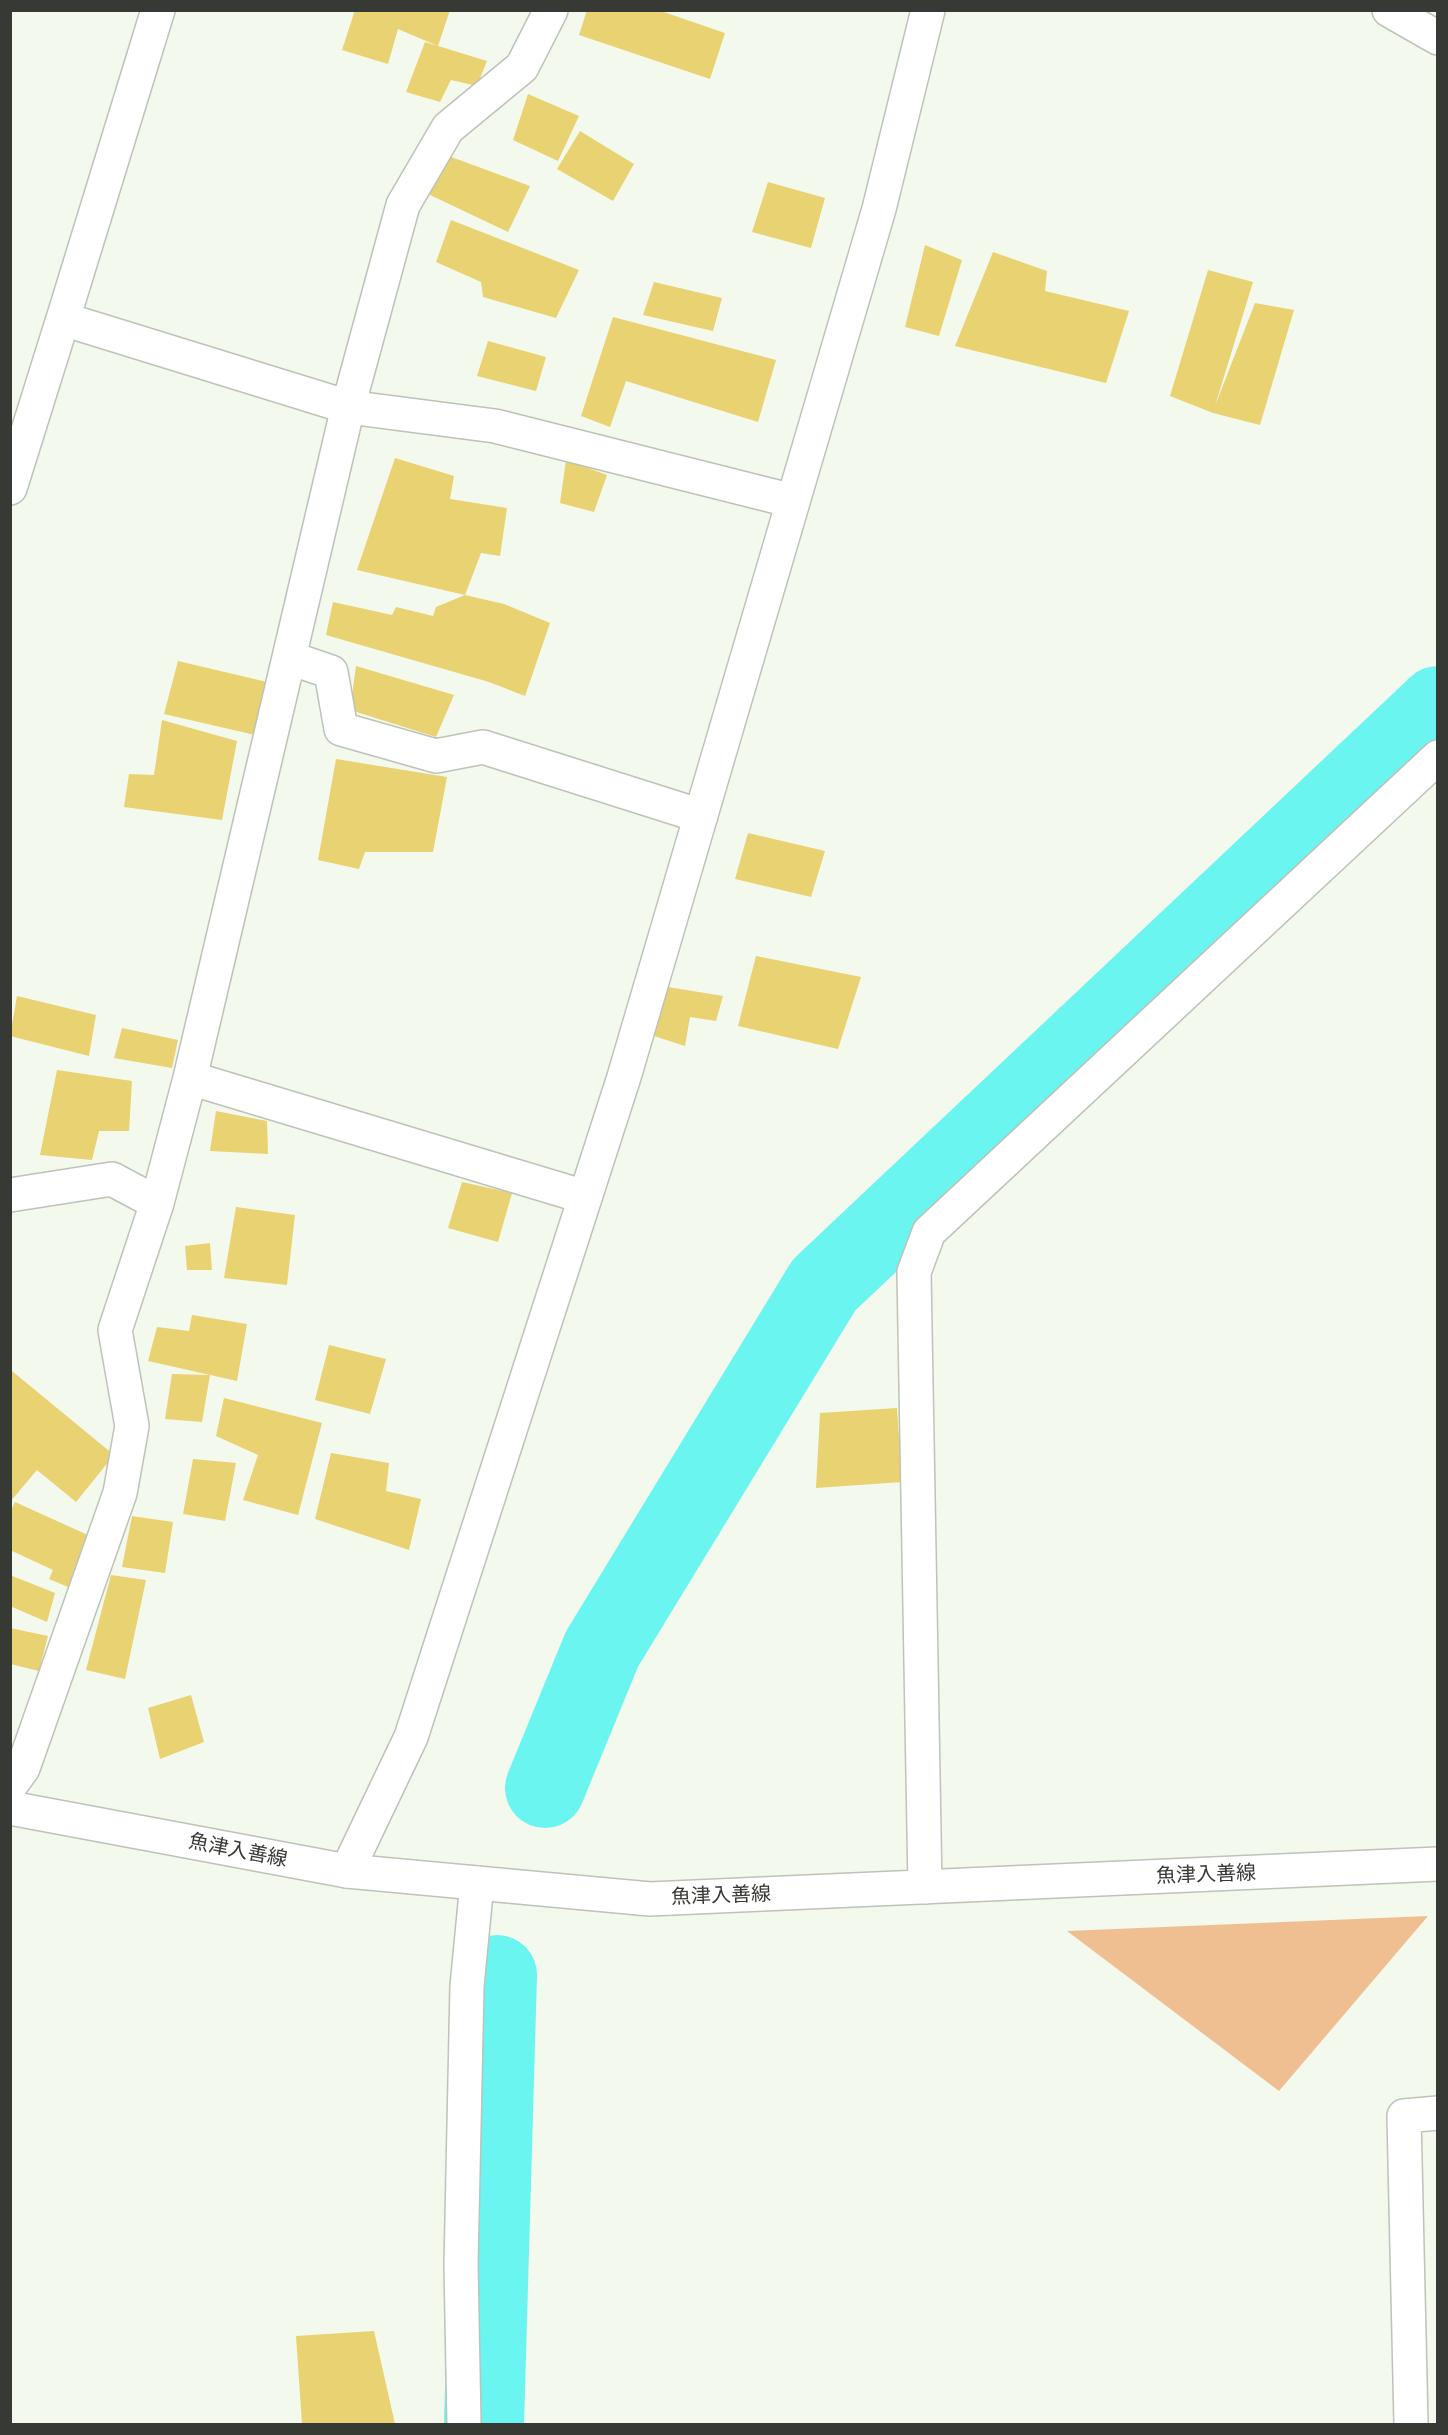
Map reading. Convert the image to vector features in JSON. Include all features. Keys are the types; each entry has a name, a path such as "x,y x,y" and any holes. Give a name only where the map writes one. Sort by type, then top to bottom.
{"street":[{"path":"10,488 158,10"},
{"path":"10,1786 23,1768 120,1493 132,1426 115,1330 157,1203 190,1078 348,407 403,205 448,128 522,67 551,10"},
{"path":"347,1871 411,1737 624,1077 879,209 928,10"},
{"path":"1389,10 1437,38"},
{"path":"63,319 348,407 495,426 793,501"},
{"path":"290,658 331,672 341,729 436,756 483,747 700,816"},
{"path":"925,1887 914,1272 929,1232 1437,758"},
{"path":"190,1078 585,1197"},
{"path":"10,1195 112,1179 157,1203"},
{"name":"魚津入善線","path":"10,1808 347,1871 650,1899 1437,1864"},
{"path":"464,2424 461,2265 467,1986 477,1883"},
{"path":"1411,2424 1404,2116 1437,2113"}],"shaded area":[{"path":"1428,1916 1279,2091 1067,1931"}],"building":[{"path":"355,10 450,10 438,46 398,29 388,64 342,50"},
{"path":"587,10 658,10 725,33 710,79 579,35"},
{"path":"425,42 487,61 477,86 451,80 440,102 406,92"},
{"path":"528,94 579,116 558,161 513,140"},
{"path":"580,131 634,164 613,201 557,169"},
{"path":"446,155 530,186 508,232 428,194"},
{"path":"768,182 825,198 811,248 752,232"},
{"path":"451,220 579,270 556,318 483,297 481,282 436,262"},
{"path":"925,245 962,260 939,336 905,327"},
{"path":"993,252 1047,271 1045,291 1129,311 1106,383 955,346"},
{"path":"1208,270 1253,282 1215,406 1255,303 1294,310 1260,425 1213,413 1170,396"},
{"path":"654,282 722,298 713,331 643,315"},
{"path":"613,317 776,360 758,422 626,381 610,427 581,416"},
{"path":"488,341 546,357 536,391 477,376"},
{"path":"395,458 454,476 450,499 507,508 500,556 481,553 465,595 357,570"},
{"path":"566,460 607,475 594,512 560,503"},
{"path":"465,595 504,604 550,623 525,696 489,682 326,635 333,602 392,615 396,607 433,616 436,607"},
{"path":"178,661 267,682 255,735 164,714"},
{"path":"356,666 454,695 436,737 350,710"},
{"path":"162,720 237,741 222,820 124,807 129,774 154,775"},
{"path":"336,759 447,777 433,852 365,852 359,869 318,860"},
{"path":"748,833 825,851 811,897 735,879"},
{"path":"756,956 861,977 838,1049 738,1026"},
{"path":"668,987 723,996 716,1021 690,1017 685,1046 654,1036"},
{"path":"17,996 96,1015 89,1056 10,1036"},
{"path":"122,1028 178,1040 172,1068 114,1058"},
{"path":"57,1070 132,1081 129,1131 99,1131 92,1160 40,1155"},
{"path":"216,1111 267,1121 268,1154 210,1151"},
{"path":"462,1182 512,1193 498,1242 448,1228"},
{"path":"236,1207 295,1215 287,1285 224,1278"},
{"path":"210,1243 212,1270 187,1270 185,1246"},
{"path":"192,1315 247,1324 237,1381 148,1361 157,1327 189,1331"},
{"path":"329,1345 386,1359 370,1414 315,1400"},
{"path":"12,1371 114,1455 76,1502 37,1470 10,1502 10,1373"},
{"path":"172,1374 210,1375 202,1422 165,1419"},
{"path":"224,1398 322,1423 298,1515 243,1500 258,1455 216,1436"},
{"path":"897,1408 902,1482 816,1488 820,1413"},
{"path":"331,1453 389,1463 386,1491 421,1499 409,1550 315,1519"},
{"path":"193,1459 236,1463 225,1521 183,1514"},
{"path":"15,1502 90,1536 68,1587 49,1579 53,1570 10,1550 10,1512"},
{"path":"132,1516 173,1522 165,1573 122,1567"},
{"path":"10,1575 55,1593 47,1622 10,1606"},
{"path":"111,1575 146,1580 125,1679 86,1670"},
{"path":"10,1628 48,1636 39,1671 10,1664"},
{"path":"191,1695 204,1742 160,1759 148,1708"},
{"path":"374,2331 395,2424 302,2424 296,2336"}],"waterway":[{"path":"545,1788 602,1649 824,1285 1438,706"},
{"path":"484,2424 497,1975"}]}
